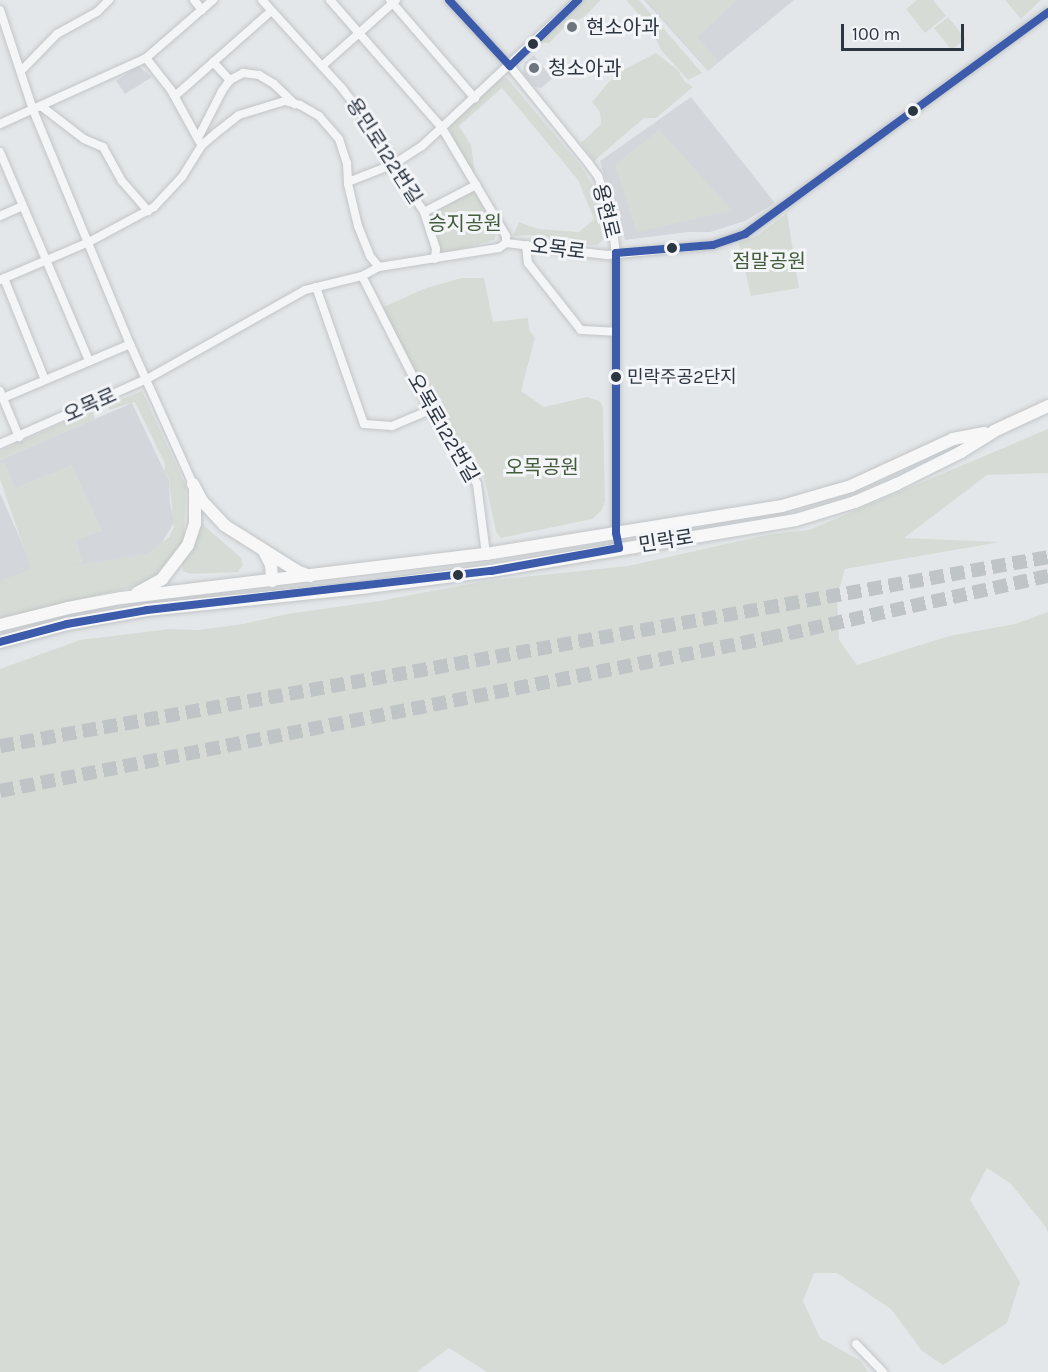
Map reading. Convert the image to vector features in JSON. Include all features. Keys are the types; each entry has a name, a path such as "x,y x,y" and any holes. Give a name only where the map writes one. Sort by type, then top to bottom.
{"main road":[{"name":"민락로","path":"0,642 67,624 147,610 368,587 491,571 796,520 855,502 961,452 994,430 1048,406"},
{"name":"민락로","path":"0,626 68,608 122,598 486,555 805,500 851,486 953,440 994,430"},
{"path":"193,484 202,501 224,525 297,571 315,576"},
{"path":"122,598 141,591 162,579 183,553 195,524 193,484"},
{"path":"264,550 271,566 272,581"}],"street":[{"path":"21,71 57,34 97,12 109,0"},
{"path":"194,0 202,10"},
{"path":"0,124 146,58 213,0"},
{"name":"용민로122번길","path":"262,0 361,111 424,212 436,249 435,259"},
{"path":"330,0 442,128 506,236 506,243"},
{"name":"용현로","path":"449,0 510,66 598,176 611,214 616,253 616,533 619,548"},
{"path":"348,182 394,164 422,146 578,0"},
{"path":"322,66 393,1 475,98"},
{"path":"0,10 4,39 37,108 130,344 193,484"},
{"path":"175,96 271,11"},
{"name":"오목로","path":"0,444 147,379 277,305 316,287 362,276 379,267 499,248 506,243 598,254 712,246 745,234 1048,12"},
{"path":"146,58 175,96 200,142"},
{"path":"213,62 230,80"},
{"path":"45,380 2,279 89,243 148,211 182,177 230,80 243,73 259,75 280,89 295,104"},
{"path":"200,142 239,115 285,101 319,116 339,139 347,163 348,182 358,226 370,256 379,267"},
{"path":"37,108 84,139 103,147 122,181 148,211"},
{"path":"0,152 89,361"},
{"path":"424,212 476,184"},
{"path":"0,216 22,206"},
{"path":"526,245 528,263 581,330 616,332"},
{"name":"오목로122번길","path":"362,276 430,410 457,447 477,484 486,555"},
{"path":"316,287 364,424 392,426 430,410"},
{"path":"19,437 1,394 45,380 130,344"},
{"path":"856,1344 883,1372"}],"shaded area":[{"path":"644,0 794,0 708,71"},
{"name":"청소아과","path":"534,55 552,79 541,88 535,87 523,74 524,63"},
{"path":"138,66 152,77 125,94 116,81"},
{"path":"691,97 775,203 745,221 710,232 688,232 625,240 600,161"},
{"path":"132,403 169,481 170,505 175,521 158,549 150,557 40,574 0,471 0,460"},
{"path":"0,493 36,575 0,586"}],"green space":[{"path":"582,0 601,0 585,16 563,29 549,43 539,42"},
{"path":"626,0 639,0 702,73 688,80 661,50 652,30"},
{"path":"647,0 737,0 697,37 718,61 709,70"},
{"path":"917,0 933,0 946,16 925,33 906,9"},
{"path":"1005,0 1041,0 1021,19"},
{"path":"948,17 966,39 952,50 934,28"},
{"path":"656,53 678,70 685,82 693,87 656,118 644,118 594,161 581,143 601,124 600,112 592,102 607,84 625,69"},
{"path":"507,78 581,166 595,189 603,240 597,245 576,245 533,235 513,236 519,222 538,229 579,232 594,219 578,180 502,88 459,126 471,145 475,175 451,135 450,123 499,79"},
{"path":"659,130 732,210 637,232 615,165"},
{"name":"승지공원","path":"474,189 497,232 494,240 440,255 429,215"},
{"name":"점말공원","path":"787,213 799,288 751,296 739,243 758,235"},
{"name":"오목공원","path":"462,278 484,278 493,322 528,318 529,330 535,338 521,391 544,407 587,397 600,401 603,408 605,502 601,511 592,519 501,538 496,532 485,480 466,446 426,395 379,309 426,288"},
{"path":"142,391 186,486 184,539 169,565 149,583 0,618 0,581 31,569 0,479 0,464 5,463 15,488 72,465 102,531 76,540 83,562 72,566 147,554 169,537 174,527 169,480 164,471 165,464 135,402 109,410 109,404"},
{"path":"92,410 95,419 0,460 0,451"},
{"path":"1048,429 1048,473 987,475 904,538 1000,542 845,569 837,596 839,640 857,665 949,636 1015,624 1048,612 1048,1233 1045,1226 1010,1183 987,1168 970,1200 1020,1282 1007,1323 943,1365 922,1351 891,1309 837,1273 814,1273 803,1301 820,1338 861,1361 868,1372 487,1372 449,1348 417,1372 0,1372 0,669 80,640 170,629 198,630 243,624 287,614 379,601 485,581 628,566 771,534 809,530"},
{"path":"199,521 241,558 243,565 238,572 190,574 183,571 182,563"}],"tunnel":[{"path":"0,746 1048,557"},
{"path":"0,791 768,638 1048,576"}],"transit line":[{"path":"449,0 510,66 578,0"},
{"path":"0,642 67,624 147,610 491,571 619,548 616,533 616,253 713,245 745,234 1048,12"}],"place":[{"name":"현소아과","path":"572,27"},
{"name":"청소아과","path":"534,68"},
{"name":"민락주공2단지","path":"616,377"}]}
